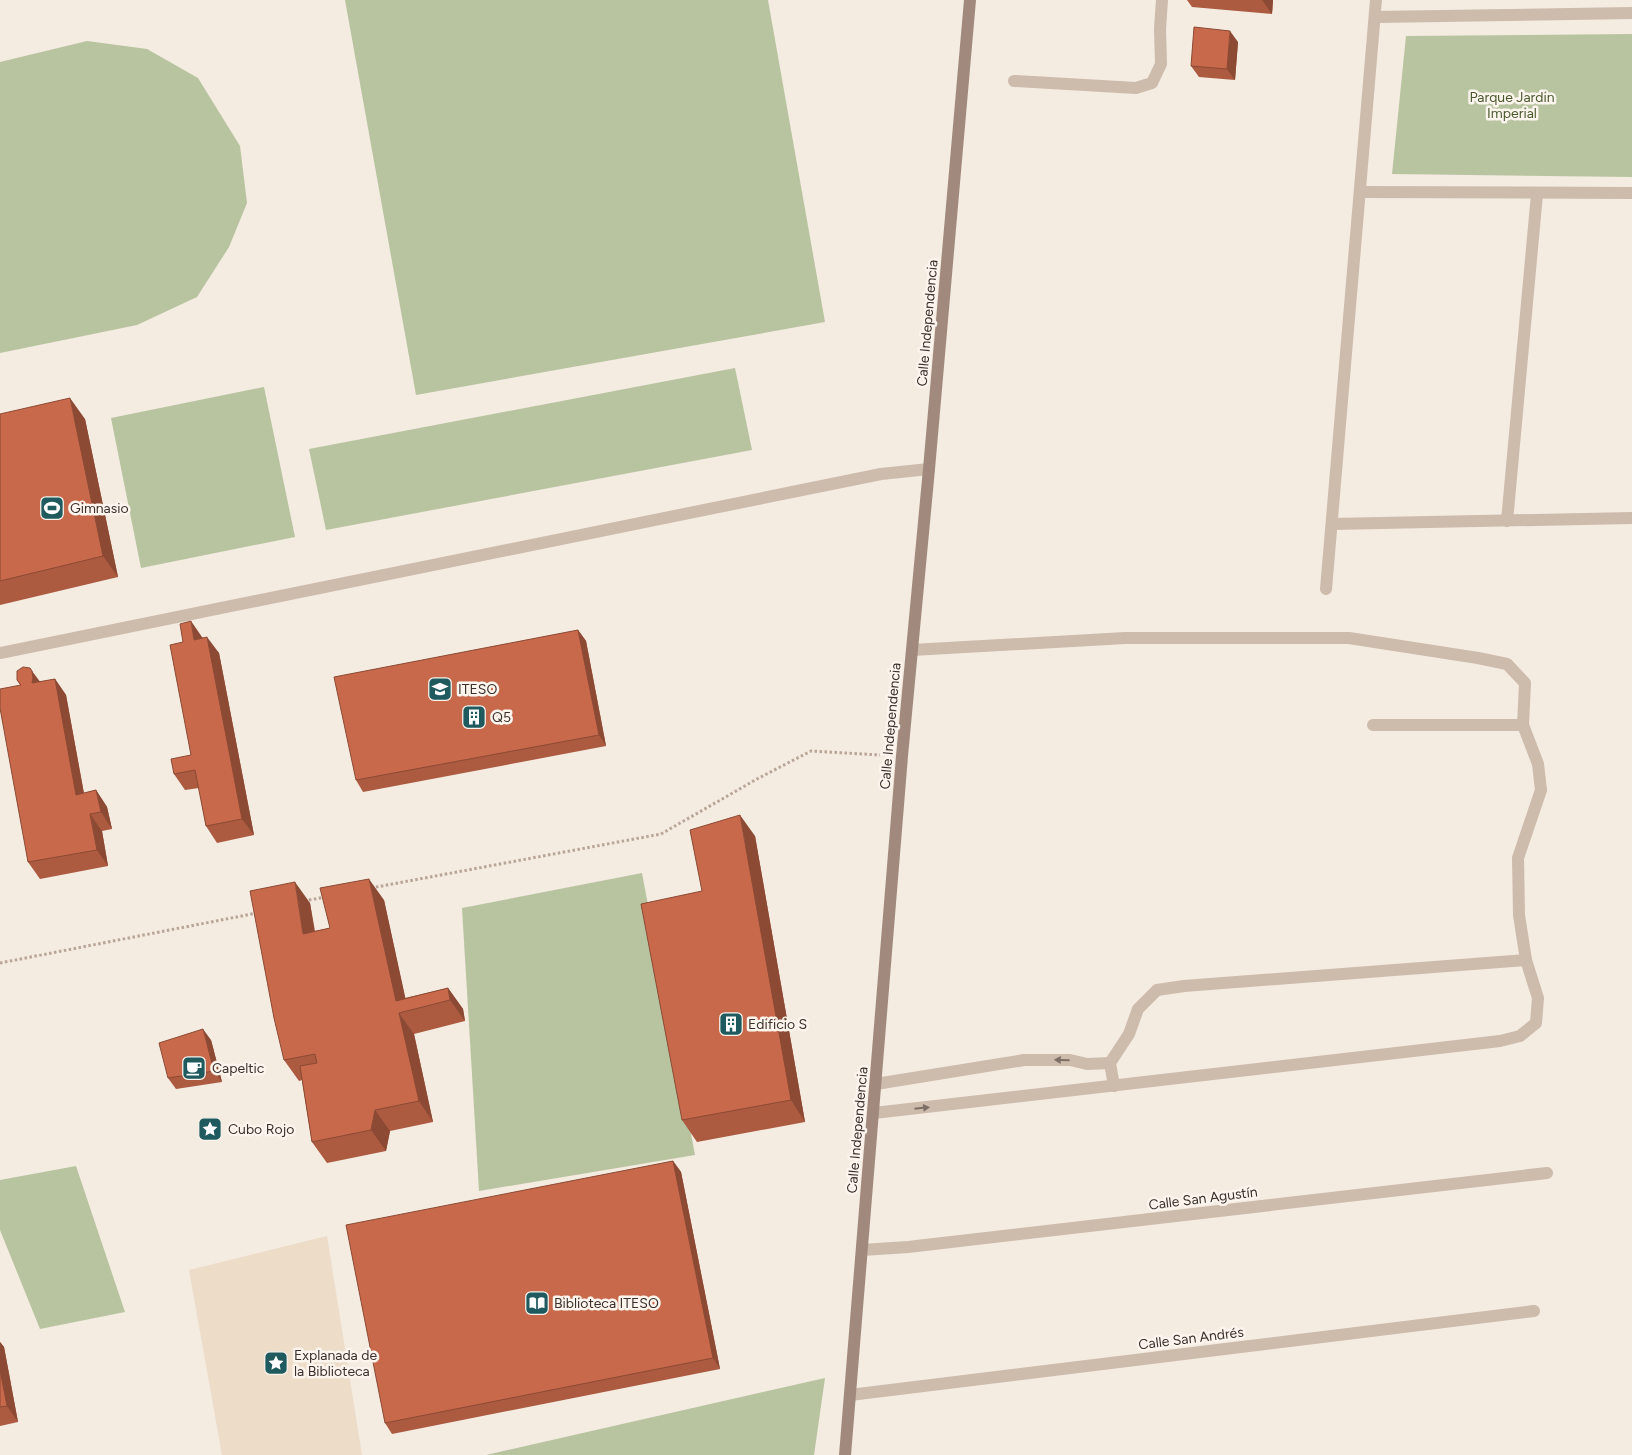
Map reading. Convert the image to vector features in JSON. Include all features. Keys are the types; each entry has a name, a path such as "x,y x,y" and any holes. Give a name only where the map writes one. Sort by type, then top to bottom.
{"street":[{"name":"Calle Independencia","path":"845,1455 902,756 970,0"},
{"path":"1014,81 1136,88 1152,83 1161,64 1160,29 1162,0"},
{"path":"1326,589 1376,0"},
{"path":"1375,17 1632,13"},
{"path":"1360,192 1632,193"},
{"path":"1507,521 1537,194"},
{"path":"0,654 881,474 929,469"},
{"path":"1332,524 1632,518"},
{"path":"874,1113 1500,1041 1520,1036 1536,1023 1538,998 1526,960 1519,915 1518,858 1541,790 1538,764 1523,726 1525,683 1507,664 1349,638 1125,638 912,650"},
{"path":"1373,724 1523,726"},
{"path":"1114,1086 1110,1063 1129,1034 1138,1009 1157,990 1184,986 1526,960"},
{"path":"876,1084 1024,1060 1070,1060 1087,1064 1110,1063"},
{"name":"Calle San Agustín","path":"862,1250 908,1247 1547,1173"},
{"name":"Calle San Andrés","path":"850,1395 1534,1311"}],"path":[{"path":"368,889 661,834 757,779 811,751 902,756"},
{"path":"301,902 329,896"},
{"path":"0,963 265,911"}],"green space":[{"path":"345,0 768,0 825,322 416,395"},
{"name":"Parque Jardin Imperial","path":"1632,34 1632,177 1392,174 1406,36"},
{"path":"87,41 147,49 198,78 240,146 247,203 229,247 197,297 137,325 0,353 0,62"},
{"path":"735,368 752,450 326,530 309,449"},
{"path":"264,387 295,537 141,568 111,418"},
{"path":"642,873 695,1155 479,1191 462,908"},
{"path":"76,1166 125,1312 40,1329 0,1230 0,1180"},
{"path":"825,1378 814,1455 486,1455"}],"shaded area":[{"name":"Explanada de la Biblioteca","path":"327,1236 362,1455 222,1455 189,1270"}],"building":[{"path":"1194,27 1230,31 1227,69 1191,66"},
{"name":"Gimnasio","path":"70,398 103,556 0,581 0,414"},
{"path":"191,621 194,640 207,637 242,819 206,826 195,770 174,774 171,759 191,755 170,645 183,642 180,624"},
{"name":"Q5","path":"578,630 599,735 356,780 334,677"},
{"path":"23,667 30,668 32,671 32,683 55,679 76,795 96,790 101,812 90,814 97,850 28,862 0,708 0,689 21,685 17,680 17,671"},
{"name":"Edificio S","path":"740,815 791,1100 682,1120 641,904 702,891 690,830"},
{"path":"369,879 396,1001 448,988 450,1000 399,1013 419,1101 375,1110 371,1130 312,1142 300,1066 317,1063 315,1054 284,1060 274,1018 250,891 295,882 303,934 330,928 320,888"},
{"name":"Capeltic","path":"203,1029 214,1071 168,1078 159,1043"},
{"name":"Biblioteca ITESO","path":"673,1161 713,1358 385,1423 346,1225"},
{"path":"0,1370 7,1406 0,1407"}],"place":[{"name":"Gimnasio","path":"52,508"},
{"name":"ITESO","path":"440,689"},
{"name":"Q5","path":"474,717"},
{"name":"Edificio S","path":"731,1024"},
{"name":"Capeltic","path":"194,1068"},
{"name":"Cubo Rojo","path":"210,1129"},
{"name":"Biblioteca ITESO","path":"537,1303"},
{"name":"Explanada de la Biblioteca","path":"276,1363"}]}
